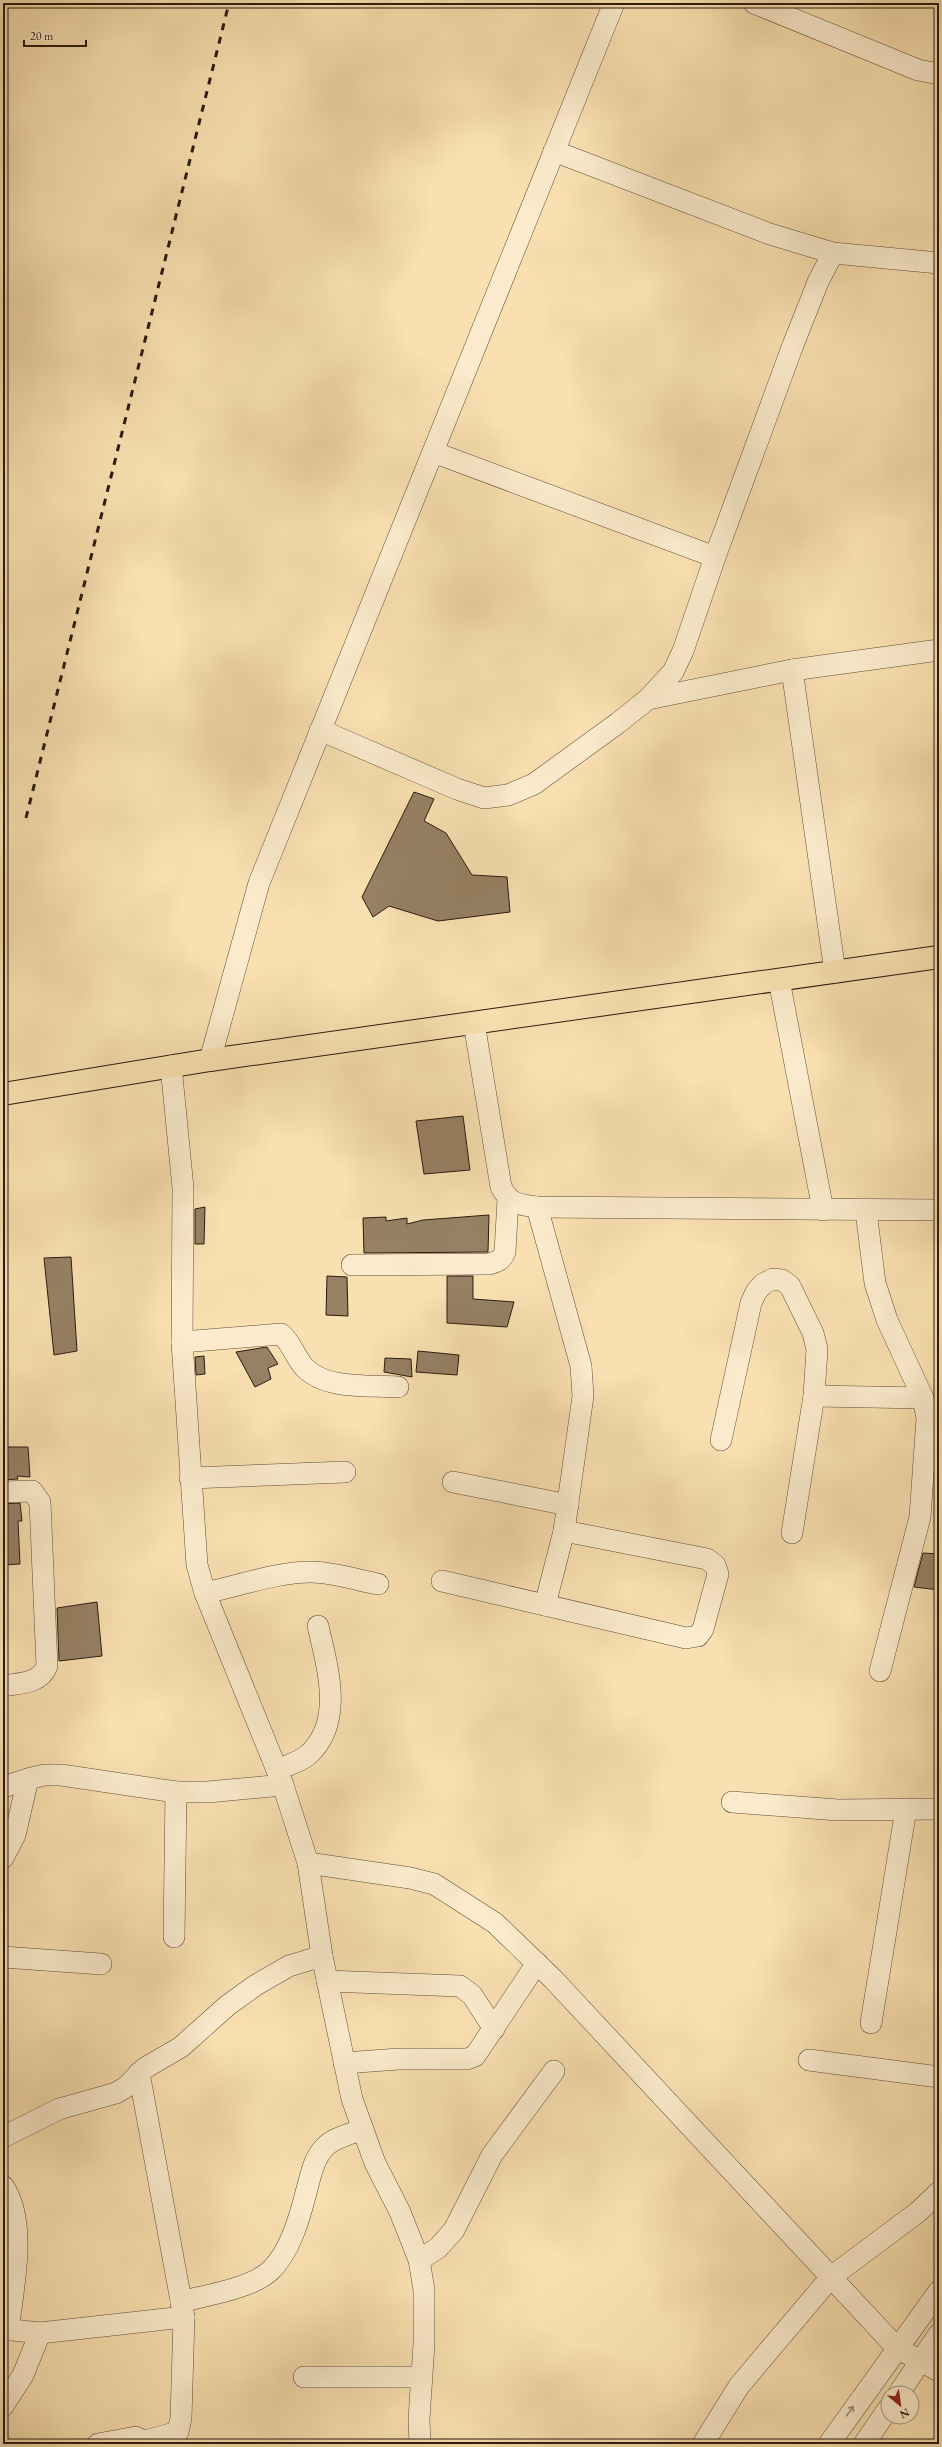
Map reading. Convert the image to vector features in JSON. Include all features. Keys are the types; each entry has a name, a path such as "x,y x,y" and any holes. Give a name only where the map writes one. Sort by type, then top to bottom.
{"main road":[{"path":"3,1094 210,1060 939,957"}],"street":[{"path":"210,1060 259,883 614,3"},
{"path":"754,3 775,7 918,70 939,74"},
{"path":"554,151 770,234 833,253 939,263"},
{"path":"320,730 458,789 484,798 508,795 534,784 618,723 648,699 673,672 683,651 715,557 793,345 818,282 833,253"},
{"path":"433,452 715,557"},
{"path":"648,699 792,670 939,650"},
{"path":"792,670 835,972"},
{"path":"779,980 823,1210"},
{"path":"474,1023 501,1187 508,1199 517,1204 537,1207 866,1211 939,1210"},
{"path":"171,1066 183,1188 182,1342 190,1478 198,1565 205,1593 280,1777 308,1863 322,1956 352,2099 375,2163 400,2212 419,2260 424,2290 422,2377 419,2419 420,2444"},
{"path":"352,1265 490,1264 496,1262 502,1259 505,1252 508,1199"},
{"path":"537,1207 581,1366 583,1396 564,1532 545,1605"},
{"path":"866,1211 874,1282 887,1320 924,1398 927,1418 930,1504 920,1517 880,1671"},
{"path":"721,1440 751,1303 760,1288 773,1279 782,1280 790,1286 813,1333 818,1363 792,1533"},
{"path":"182,1342 276,1333 287,1338 301,1364 318,1378 333,1383 398,1387"},
{"path":"814,1396 924,1398"},
{"path":"190,1478 345,1472"},
{"path":"453,1482 568,1505"},
{"path":"3,1492 32,1491 40,1502 47,1666 41,1677 34,1680 3,1686"},
{"path":"442,1581 686,1638 698,1636 703,1629 718,1574 715,1565 707,1558 564,1532"},
{"path":"205,1593 292,1574 311,1572 328,1573 378,1584"},
{"path":"3,1788 28,1778 61,1775 176,1792 208,1792 280,1777 315,1748 321,1739 327,1718 330,1683 318,1626"},
{"path":"3,1858 15,1835 28,1778"},
{"path":"174,1938 176,1792"},
{"path":"732,1802 838,1810 939,1809"},
{"path":"871,2023 906,1809"},
{"path":"308,1863 410,1878 434,1884 495,1923 536,1963 897,2348 920,2362 939,2370"},
{"path":"3,2137 59,2109 116,2093 126,2087 139,2073 181,2047 228,2005 256,1985 289,1966 322,1956"},
{"path":"3,1957 101,1964"},
{"path":"344,2063 399,2059 467,2059 480,2052 536,1963"},
{"path":"327,1981 460,1986 472,1995 494,2029"},
{"path":"809,2060 939,2077"},
{"path":"419,2260 438,2248 454,2230 492,2155 554,2071"},
{"path":"98,2444 136,2437 146,2443 178,2432 181,2418 182,2310 139,2073"},
{"path":"3,2186 11,2200 18,2246 6,2329 40,2333 182,2310 254,2280 270,2270 278,2261 298,2221 313,2167 320,2153 326,2146 334,2141 363,2129"},
{"path":"703,2444 739,2386 831,2277 918,2212 939,2192"},
{"path":"829,2444 939,2291"},
{"path":"3,2406 23,2375 40,2333"},
{"path":"904,2385 939,2334"},
{"path":"304,2377 422,2377"},
{"path":"864,2444 880,2420"}],"building":[{"path":"414,792 434,799 424,821 446,833 472,875 507,877 510,912 438,921 389,906 373,917 362,897"},
{"path":"463,1116 470,1170 424,1174 416,1121"},
{"path":"205,1207 204,1244 195,1244 195,1209"},
{"path":"489,1215 488,1252 364,1253 363,1218 386,1217 386,1221 407,1218 407,1224 423,1220"},
{"path":"71,1257 77,1351 54,1355 44,1258"},
{"path":"327,1276 347,1277 348,1316 326,1315"},
{"path":"447,1276 473,1276 473,1299 514,1302 507,1327 447,1323"},
{"path":"267,1347 278,1364 268,1368 271,1379 255,1387 236,1352"},
{"path":"418,1351 459,1355 457,1375 416,1372"},
{"path":"204,1356 205,1374 196,1375 195,1357"},
{"path":"385,1358 411,1359 412,1377 384,1372"},
{"path":"3,1447 28,1447 30,1477 17,1476 18,1479 3,1480"},
{"path":"20,1503 22,1521 18,1521 20,1564 3,1565 3,1504"},
{"path":"923,1553 939,1554 939,1590 914,1587"},
{"path":"97,1602 102,1656 59,1661 57,1608"}],"railway":[{"path":"26,818 229,3"}]}
